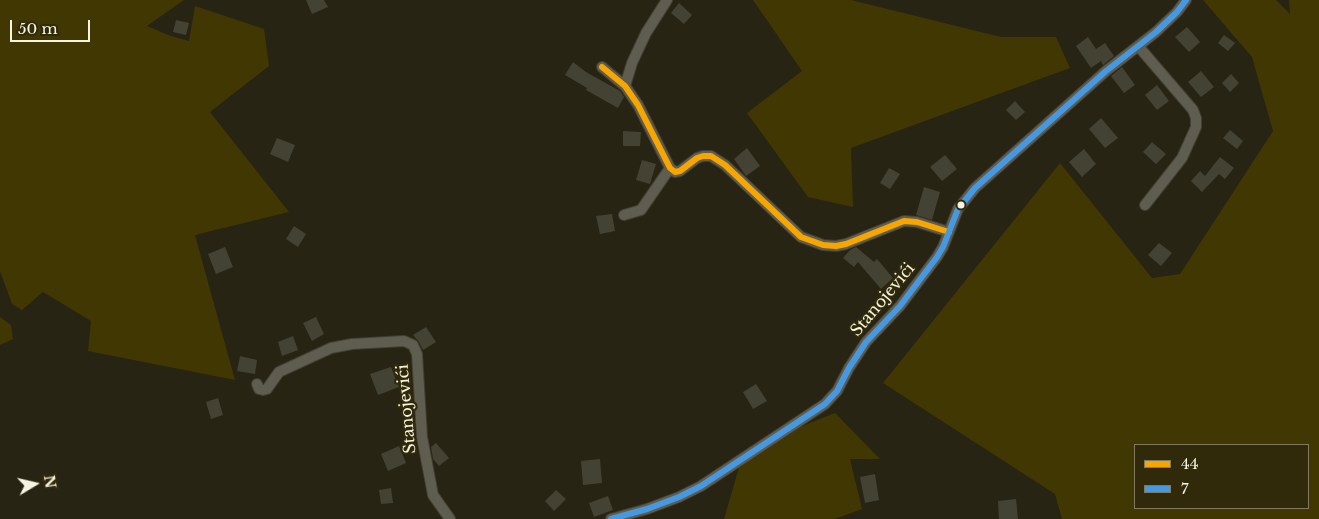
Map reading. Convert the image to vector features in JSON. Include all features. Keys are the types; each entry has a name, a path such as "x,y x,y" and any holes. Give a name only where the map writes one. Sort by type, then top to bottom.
{"street":[{"path":"625,86 632,63 646,34 667,0"},
{"name":"Stanojevići","path":"611,519 647,509 701,486 825,404 837,390 866,342 900,306 923,276 943,247 958,209 975,188 1106,71 1138,47 1177,12 1186,0"},
{"path":"1138,47 1193,110 1196,118 1196,127 1182,158 1145,205"},
{"path":"602,68 625,86 638,105 670,168 675,172 680,171 697,158 711,156 726,165 801,237 823,246 836,246 846,244 904,221 916,222 949,232"},
{"path":"624,215 641,210 670,168"},
{"name":"Stanojevići","path":"257,384 259,388 267,389 279,372 332,348 352,344 404,341 412,345 417,354 422,437 433,495 450,519"}],"shaded area":[{"path":"0,0 184,0 147,26 189,41 195,6 264,29 269,66 210,112 289,212 195,235 235,380 88,351 91,321 43,292 22,310 12,304 0,271"},
{"path":"753,0 851,0 1001,37 1056,37 1070,68 851,148 853,207 808,197 747,113 802,71"},
{"path":"1203,0 1276,0 1290,14 1289,0 1319,0 1319,519 1062,519 1055,494 883,383 1060,163 1152,278 1180,274 1273,131 1252,57"},
{"path":"0,317 11,325 13,339 0,345"},
{"path":"835,413 880,459 850,459 862,509 835,519 724,519 740,464 795,429"}],"building":[{"path":"306,0 324,0 328,7 312,14"},
{"path":"679,3 692,15 684,24 671,13"},
{"path":"176,20 189,23 186,35 173,32"},
{"path":"1187,27 1200,42 1189,52 1175,37"},
{"path":"1224,35 1235,43 1228,51 1218,43"},
{"path":"1088,37 1096,49 1105,43 1114,56 1103,65 1101,61 1091,68 1076,46"},
{"path":"573,62 586,72 620,91 624,97 618,108 586,90 587,88 565,75"},
{"path":"1122,67 1135,85 1124,93 1111,76"},
{"path":"1201,71 1214,87 1201,97 1188,82"},
{"path":"1231,74 1239,83 1230,92 1222,83"},
{"path":"1157,85 1169,101 1157,110 1145,95"},
{"path":"1015,101 1025,112 1016,120 1006,110"},
{"path":"1101,118 1118,138 1105,148 1089,129"},
{"path":"1230,130 1243,141 1237,149 1223,138"},
{"path":"623,131 641,132 640,146 623,146"},
{"path":"277,138 295,145 288,162 270,154"},
{"path":"1152,142 1166,154 1156,164 1143,152"},
{"path":"747,148 760,166 746,176 734,159"},
{"path":"1084,149 1096,164 1082,177 1069,162"},
{"path":"945,155 957,169 942,181 930,167"},
{"path":"1220,157 1234,168 1225,179 1219,174 1202,192 1191,181 1200,171 1205,176"},
{"path":"642,160 656,164 650,184 636,180"},
{"path":"889,168 900,174 890,189 880,183"},
{"path":"924,187 940,192 932,220 916,215"},
{"path":"612,214 615,231 600,234 596,216"},
{"path":"294,226 306,234 298,247 286,239"},
{"path":"1159,243 1172,253 1161,266 1148,255"},
{"path":"225,247 233,267 216,274 208,254"},
{"path":"856,247 874,262 877,259 893,278 881,289 858,262 854,267 843,258 850,250"},
{"path":"316,317 324,334 312,341 303,323"},
{"path":"426,327 436,342 423,350 413,335"},
{"path":"293,336 298,350 282,356 278,342"},
{"path":"240,356 257,360 255,374 237,371"},
{"path":"391,367 399,387 378,395 370,374"},
{"path":"756,384 767,401 753,409 743,392"},
{"path":"218,398 223,415 211,419 206,402"},
{"path":"436,443 449,458 439,466 433,459 431,447"},
{"path":"399,446 406,463 388,471 381,454"},
{"path":"600,459 602,483 583,485 581,461"},
{"path":"875,474 879,500 865,503 860,477"},
{"path":"391,488 393,503 381,504 379,490"},
{"path":"556,490 566,499 554,511 545,501"},
{"path":"608,496 613,510 594,517 589,503"},
{"path":"1016,499 1018,519 999,519 998,501"}],"transit line":[{"name":"7","path":"611,519 647,509 701,486 825,404 837,391 866,342 900,306 937,257 958,209 975,188 1106,71 1156,32 1177,12 1186,0"},
{"name":"44","path":"602,67 625,86 638,105 670,168 675,172 680,171 697,158 711,156 725,165 801,237 823,245 836,246 846,244 904,221 917,222 949,232"}]}
